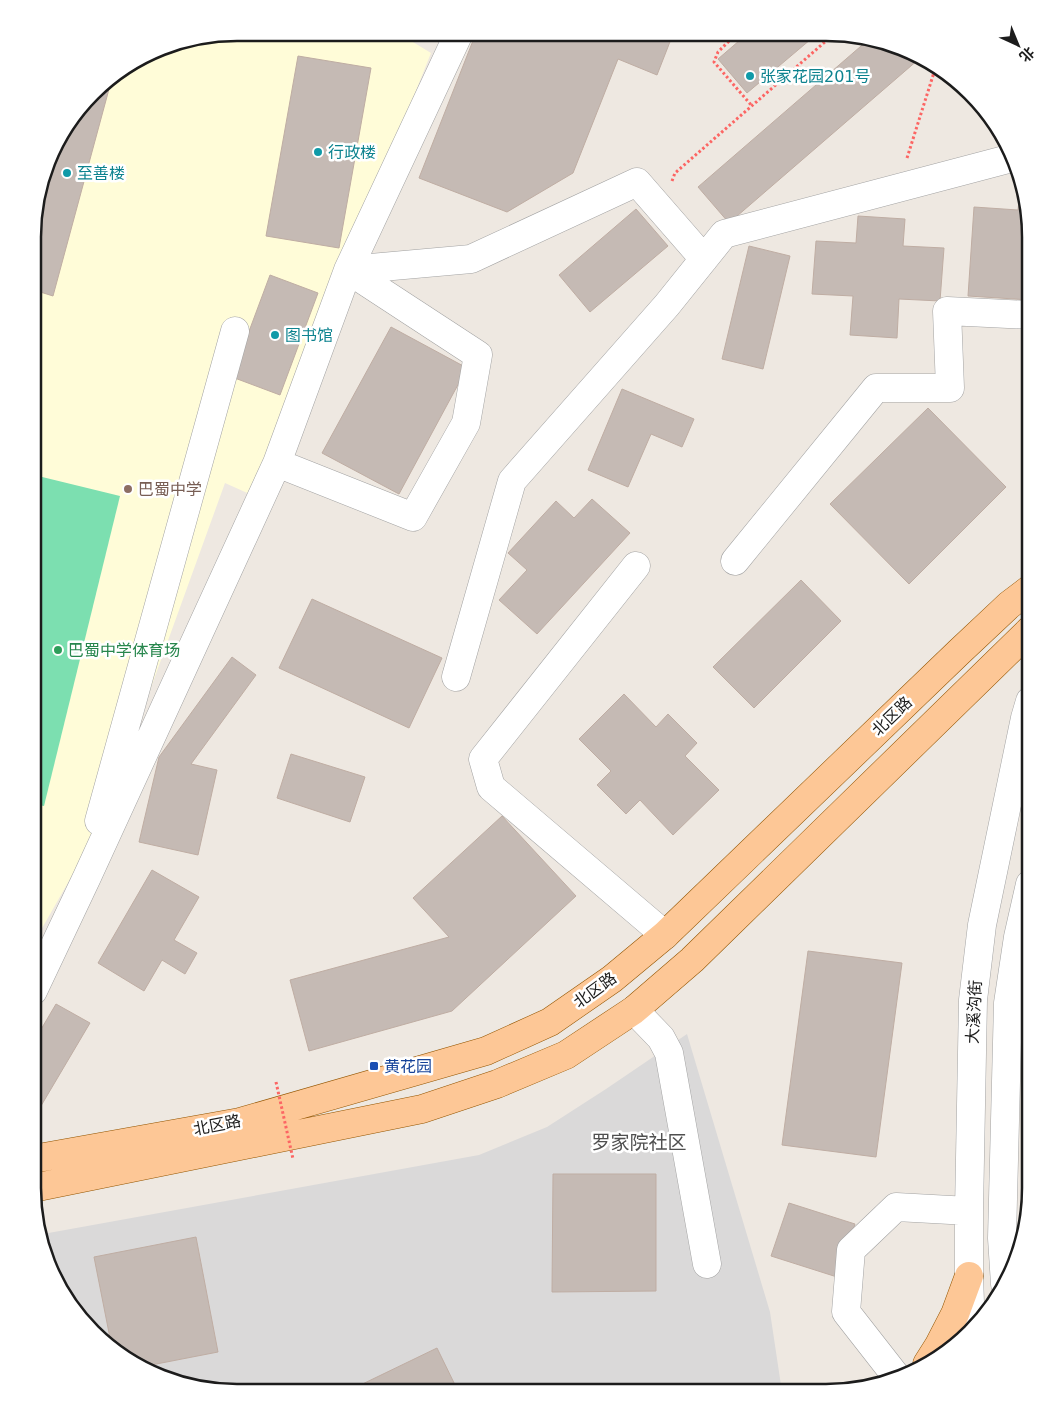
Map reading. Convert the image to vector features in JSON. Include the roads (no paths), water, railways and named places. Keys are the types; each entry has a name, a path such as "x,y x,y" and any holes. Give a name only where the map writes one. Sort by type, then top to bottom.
{"main road":[{"name":"北区路","path":"41,1157 240,1122 486,1051 550,1022 612,980 665,935 959,652 1022,595"},
{"path":"959,652 994,631 1012,624 1022,623"},
{"name":"北区路","path":"41,1186 422,1109 497,1084 566,1055 634,1010 692,960 1022,638"},
{"path":"935,1351 955,1314 969,1276"}],"street":[{"path":"41,974 88,877 277,463 348,270 455,41"},
{"path":"456,677 512,481 667,306 724,234 1006,160"},
{"path":"348,270 471,259 637,182 704,258"},
{"path":"277,463 412,517 466,423 478,354 348,270"},
{"path":"735,561 876,388 950,388 947,311 1022,315"},
{"path":"88,877 101,812 235,331"},
{"path":"636,566 483,759 491,787 665,935"},
{"name":"大溪沟街","path":"971,1319 969,1211 973,1000 981,935 1022,733"},
{"name":"大溪沟街","path":"1004,1269 1002,1238 1008,1003 1022,919"},
{"path":"634,1010 661,1038 669,1053 707,1264"},
{"path":"893,1372 846,1312 852,1250 896,1207 969,1211"},
{"path":"1002,1238 1011,1252"}],"place":[{"name":"张家花园201号","path":"750,76"},
{"name":"行政楼","path":"318,152"},
{"name":"至善楼","path":"67,173"},
{"name":"图书馆","path":"275,335"},
{"name":"巴蜀中学","path":"128,489"},
{"name":"巴蜀中学体育场","path":"58,650"},
{"name":"黄花园","path":"374,1066"}],"district":[{"name":"罗家院社区","path":"639,1142"}]}
